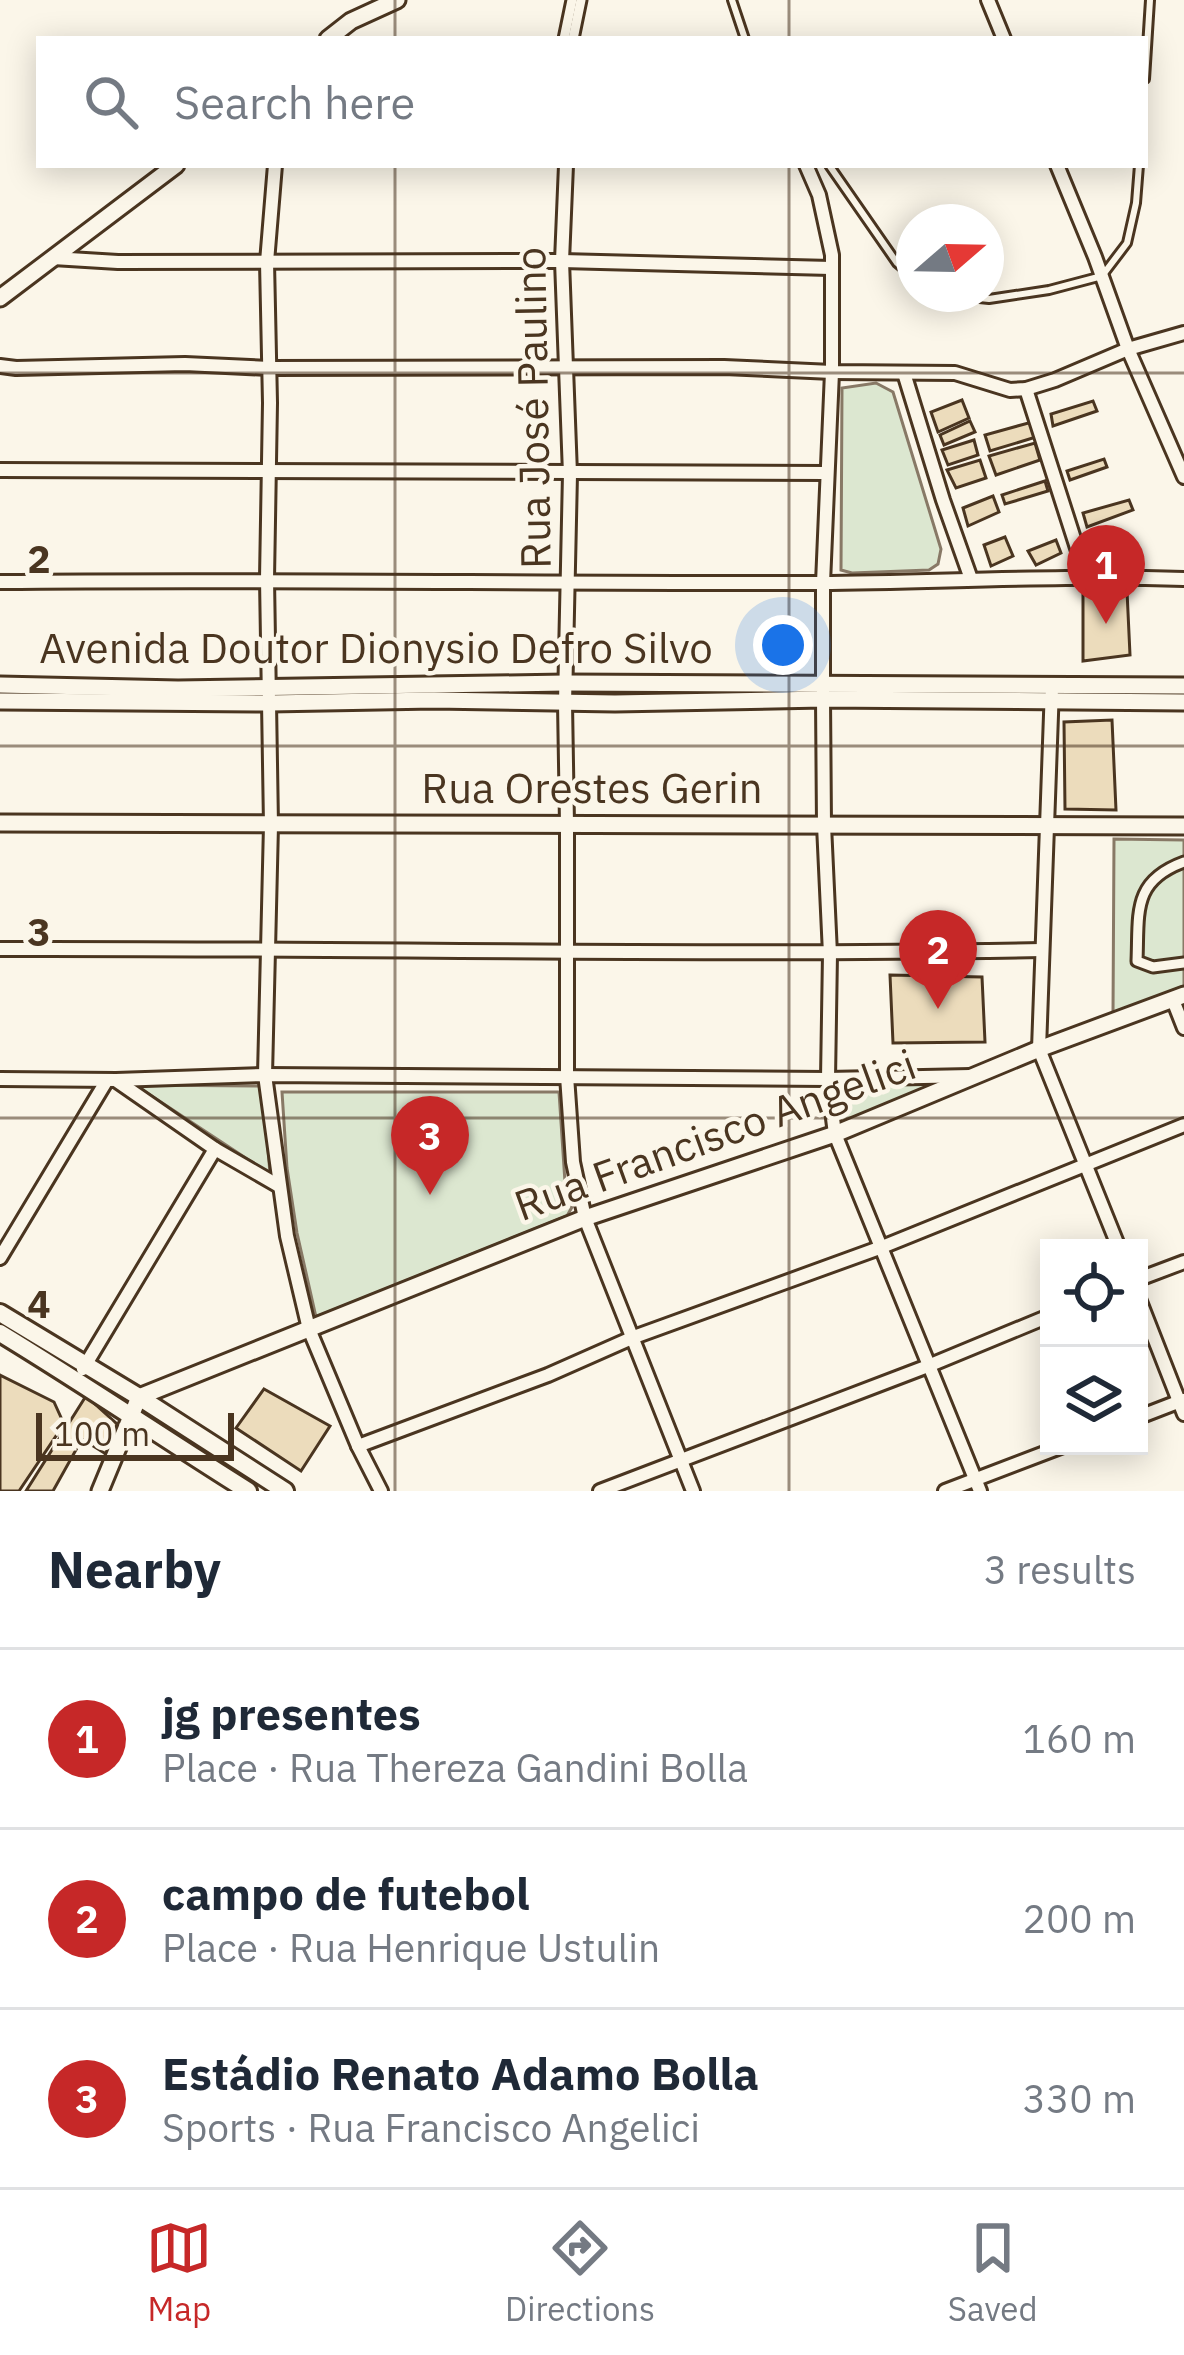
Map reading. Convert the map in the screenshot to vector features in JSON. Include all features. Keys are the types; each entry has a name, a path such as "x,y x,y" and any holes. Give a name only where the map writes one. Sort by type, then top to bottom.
{"main road":[{"path":"0,1313 129,1417 248,1491"},
{"path":"0,1334 139,1397 285,1491"},
{"path":"209,1467 222,1450"}],"street":[{"path":"332,36 351,21 397,0"},
{"path":"565,36 572,0"},
{"path":"574,36 581,0"},
{"path":"988,0 1003,36"},
{"path":"0,298 172,168"},
{"path":"275,168 267,262 271,824 266,1075 286,1236 309,1329 381,1491"},
{"name":"Rua José Paulino","path":"566,168 562,261 570,474 565,683 567,1076 575,1183 584,1219 693,1491"},
{"path":"807,168 828,227 831,268 832,372 823,583 828,1079 836,1134 978,1485"},
{"path":"1058,168 1128,349 1184,477"},
{"path":"53,258 831,268"},
{"path":"0,366 724,367 955,374 1010,390 1055,380 1128,349 1184,333"},
{"path":"904,374 971,579"},
{"path":"1026,389 1086,576"},
{"path":"0,470 827,473"},
{"path":"0,582 1184,579"},
{"name":"Avenida Doutor Dionysio Defro Silvo","path":"0,701 565,683 1184,702"},
{"name":"Avenida Doutor Dionysio Defro Silvo","path":"0,685 565,703 823,691"},
{"name":"Avenida Doutor Dionysio Defro Silvo","path":"1052,695 1184,686"},
{"path":"1052,695 1039,1049 1115,1239"},
{"name":"Rua Orestes Gerin","path":"0,823 1184,826"},
{"path":"1184,862 1162,870 1140,898 1137,961 1153,967 1184,963"},
{"path":"0,950 1042,950"},
{"path":"1179,998 1184,1028"},
{"name":"Rua Francisco Angelici","path":"139,1397 584,1219 836,1134 1039,1049 1179,998"},
{"path":"0,1079 977,1076"},
{"path":"111,1080 279,1186"},
{"path":"0,1258 111,1080"},
{"path":"358,1447 634,1337 882,1247 1184,1125"},
{"path":"80,1373 215,1149"},
{"path":"1148,1276 1184,1262"},
{"path":"600,1491 1040,1320"},
{"path":"1148,1321 1182,1405 1148,1414"},
{"path":"100,1491 139,1397"},
{"path":"945,1491 978,1485 1043,1455"}],"lane":[{"path":"732,0 744,36"},
{"path":"1148,36 1150,0"},
{"path":"831,168 896,262"},
{"path":"1004,297 1102,276 1127,243 1139,168"}],"green space":[{"path":"876,383 893,392 941,549 938,564 929,570 841,570 842,388"},
{"path":"1114,839 1184,840 1184,986 1113,1014"},
{"path":"961,1080 838,1132 831,1084"},
{"path":"135,1085 263,1086 270,1174"},
{"path":"282,1092 559,1092 565,1182 572,1207 567,1216 316,1317 287,1168"}],"building":[{"path":"962,400 969,418 938,432 931,412"},
{"path":"1093,401 1097,411 1053,426 1051,414"},
{"path":"970,421 975,432 944,445 940,435"},
{"path":"1032,422 1036,437 990,451 985,435"},
{"path":"974,440 978,455 948,465 942,450"},
{"path":"1035,443 1040,460 996,475 989,456"},
{"path":"1104,459 1107,467 1070,480 1067,471"},
{"path":"980,460 986,478 956,488 947,470"},
{"path":"1045,481 1048,491 1005,504 1002,495"},
{"path":"993,496 999,512 968,526 963,508"},
{"path":"1129,500 1133,510 1087,527 1083,513"},
{"path":"1005,537 1013,556 991,566 984,545"},
{"path":"1056,540 1061,553 1036,565 1028,551"},
{"path":"1127,591 1130,655 1083,661 1083,593"},
{"path":"1112,720 1116,810 1065,809 1064,722"},
{"path":"890,975 982,977 985,1042 893,1043"},
{"path":"0,1375 54,1402 64,1424 19,1491 0,1491"},
{"path":"264,1389 330,1426 301,1471 236,1428"},
{"path":"86,1396 117,1424 106,1454 82,1439 53,1491 26,1491"}],"place":[{"name":"jg presentes","path":"1106,624"},
{"name":"campo de futebol","path":"938,1009"},
{"name":"Estádio Renato Adamo Bolla","path":"430,1195"}]}
